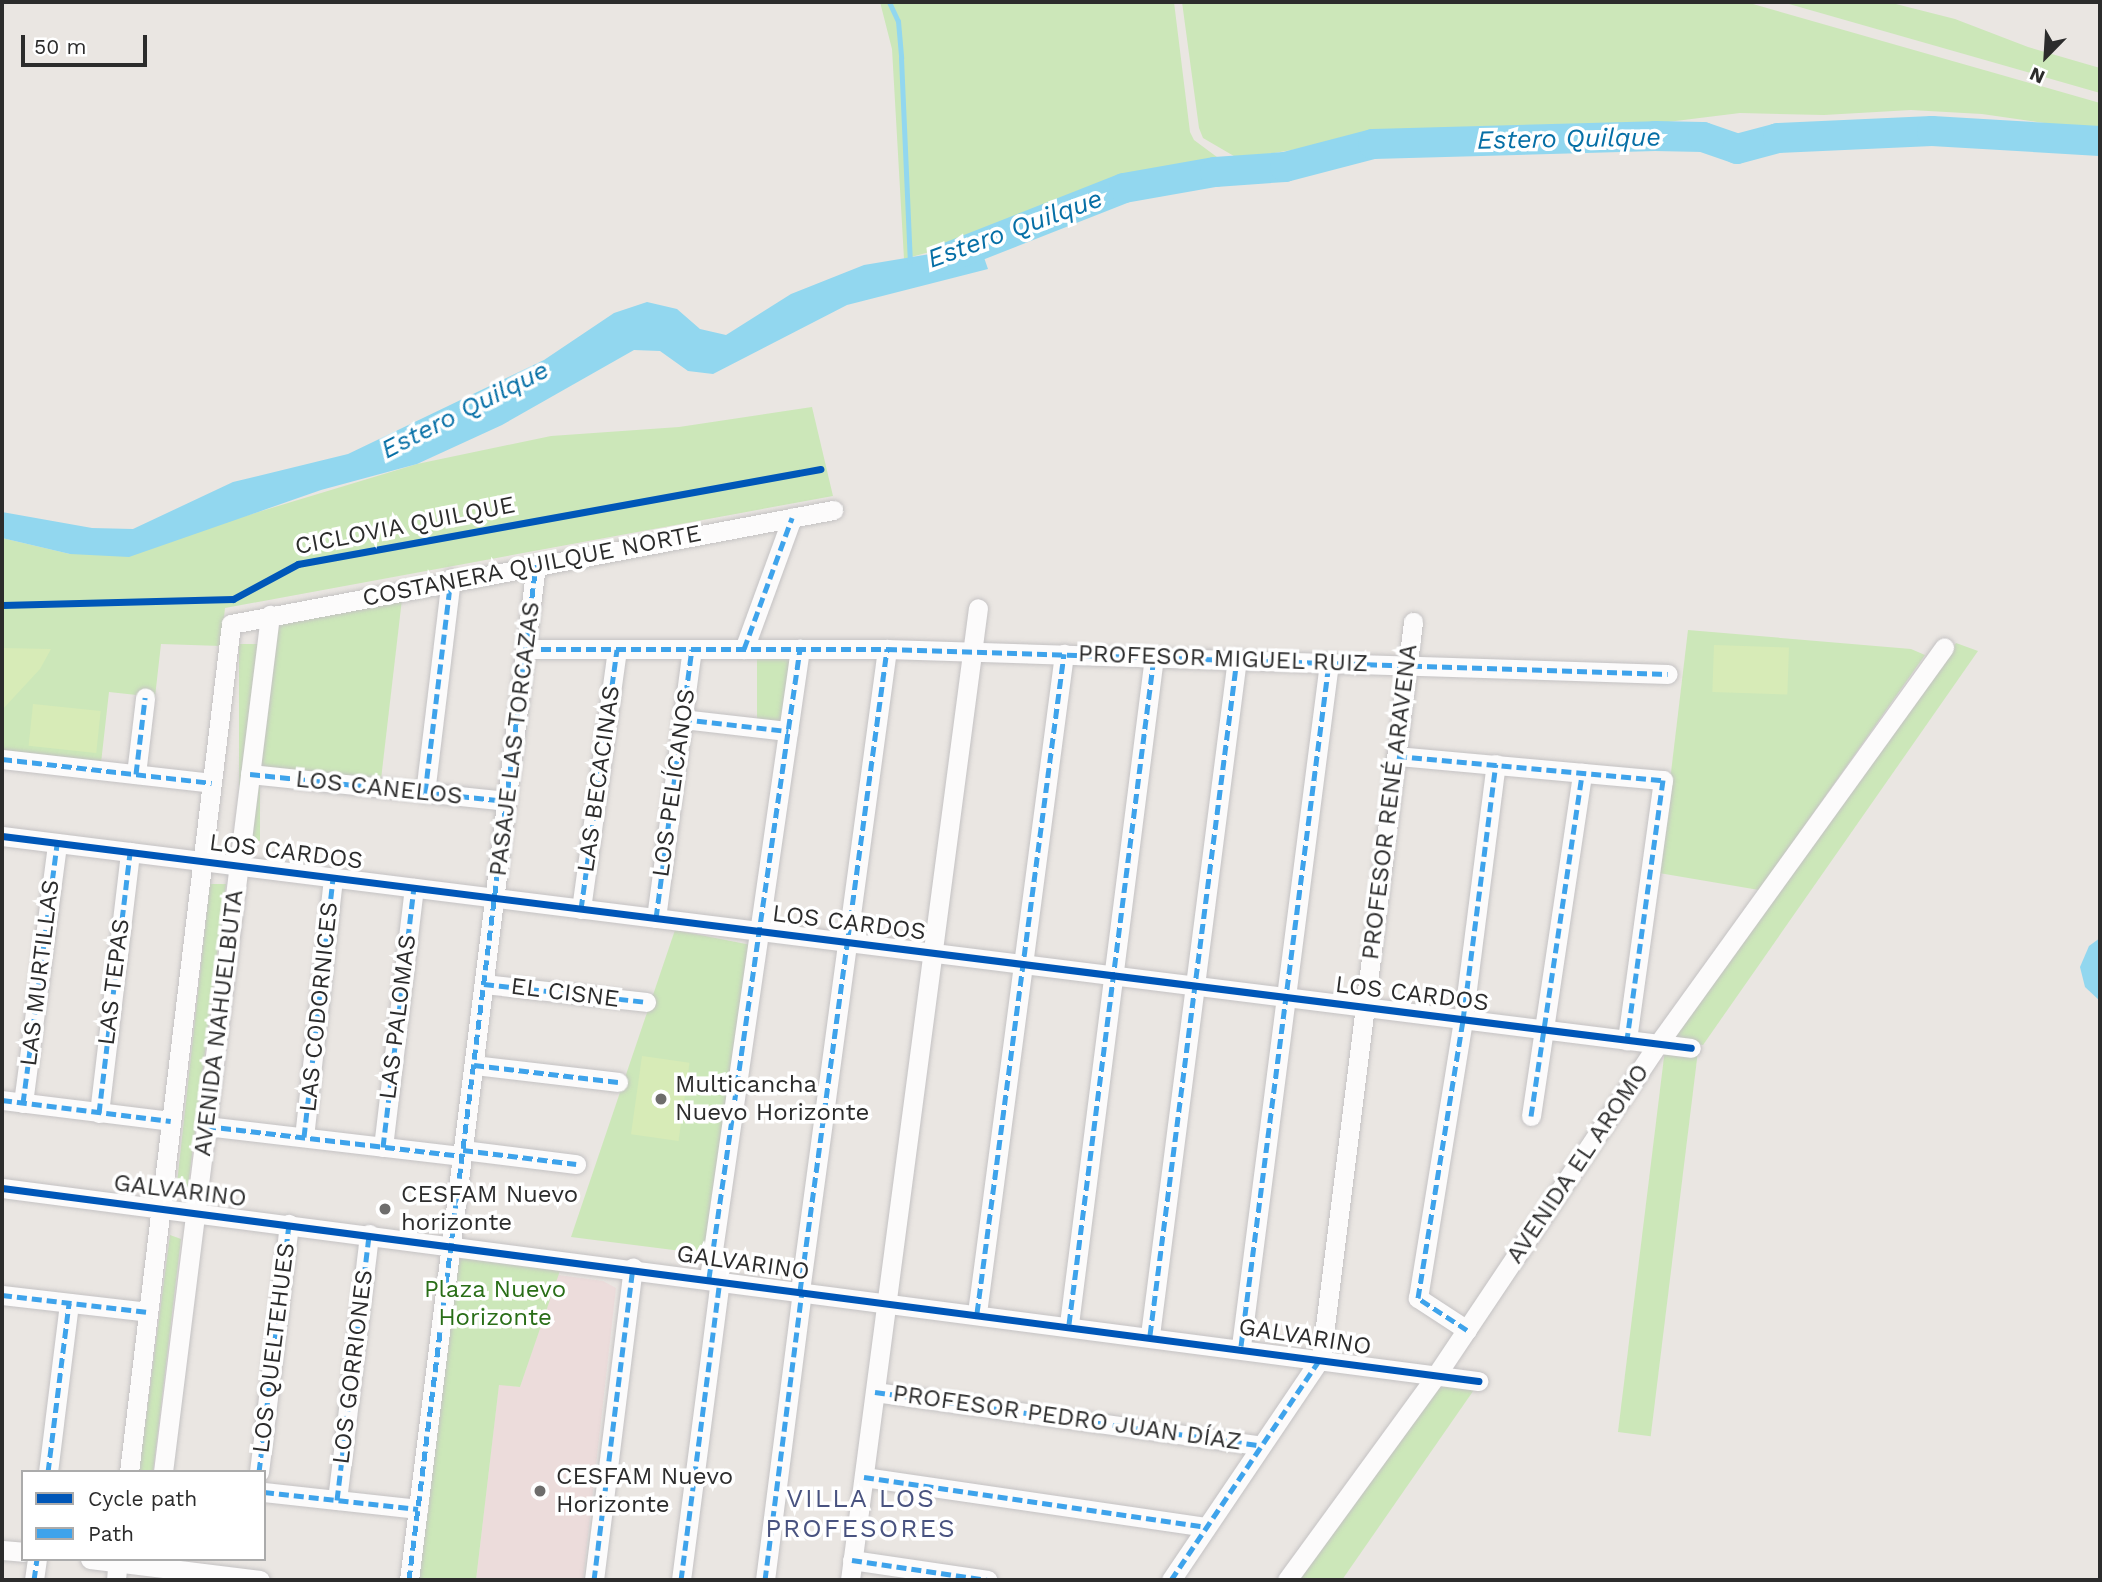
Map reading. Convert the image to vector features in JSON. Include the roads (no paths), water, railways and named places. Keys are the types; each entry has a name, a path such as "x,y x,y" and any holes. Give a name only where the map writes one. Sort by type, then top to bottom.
{"street":[{"name":"COSTANERA QUILQUE NORTE","path":"231,624 451,579 833,510"},
{"path":"744,649 792,518"},
{"name":"PASAJE LAS TORCAZAS","path":"409,1580 536,565"},
{"path":"425,793 451,579"},
{"path":"850,1580 975,651 978,608"},
{"name":"AVENIDA NAHUELBUTA","path":"163,1470 270,615"},
{"name":"PROFESOR RENÉ ARAVENA","path":"1321,1358 1363,1007 1410,666 1413,622"},
{"name":"AVENIDA NAHUELBUTA","path":"129,1470 231,624"},
{"name":"AVENIDA EL AROMO","path":"1287,1580 1436,1377 1658,1044 1944,647"},
{"name":"PROFESOR MIGUEL RUIZ","path":"526,649 887,649 1668,674"},
{"name":"LAS BECACINAS","path":"581,909 617,649"},
{"name":"LOS PELÍCANOS","path":"656,918 692,649"},
{"path":"681,1580 714,1278 800,649"},
{"path":"765,1580 887,649"},
{"path":"977,1313 1064,654"},
{"path":"1069,1324 1154,657"},
{"path":"1150,1335 1237,659"},
{"path":"1241,1346 1329,663"},
{"path":"136,774 145,698"},
{"path":"682,719 789,731"},
{"path":"1397,756 1663,780 1628,1041"},
{"path":"2,759 212,783"},
{"path":"1467,1331 1418,1298 1463,1020 1496,764"},
{"path":"1531,1116 1547,1030 1582,773"},
{"name":"LOS CANELOS","path":"250,774 507,801"},
{"name":"LOS CARDOS","path":"2,836 1691,1048"},
{"name":"LAS MURTILLAS","path":"23,1103 57,843"},
{"name":"LAS TEPAS","path":"99,1113 130,852"},
{"name":"LAS CODORNICES","path":"304,1137 333,878"},
{"name":"LAS PALOMAS","path":"383,1147 414,888"},
{"name":"EL CISNE","path":"484,984 646,1002"},
{"path":"474,1065 618,1082"},
{"path":"2,1100 171,1121"},
{"path":"206,1126 383,1147 576,1164"},
{"name":"GALVARINO","path":"2,1188 1241,1346 1436,1377 1478,1381"},
{"name":"LOS QUELTEHUES","path":"259,1470 289,1224"},
{"name":"LOS GORRIONES","path":"337,1500 369,1234"},
{"path":"594,1580 633,1267"},
{"path":"2,1295 148,1312"},
{"path":"48,1470 69,1303"},
{"path":"1171,1580 1259,1445 1321,1358"},
{"name":"PROFESOR PEDRO JUAN DÍAZ","path":"875,1392 1259,1445"},
{"path":"864,1477 1205,1527"},
{"path":"266,1492 418,1509"},
{"path":"2,1549 21,1552"},
{"path":"852,1560 988,1580"},
{"path":"34,1580 37,1561"},
{"path":"97,1561 117,1567 254,1580"}],"water":[{"path":"978,240 988,269 847,305 713,374 688,371 660,351 634,350 502,425 417,464 321,490 129,557 70,554 2,538 2,512 92,528 133,529 233,482 348,454 544,360 614,313 647,302 677,309 700,329 726,335 791,294 864,265 948,251"},
{"path":"2100,938 2100,1001 2085,987 2080,967 2089,946"}],"waterway":[{"path":"889,2 898,21 901,58 910,262"},
{"name":"Estero Quilque","path":"944,259 1124,188 1215,172 1285,167 1373,144 1655,136 1703,137 1737,149 1778,138 1932,131 2100,141"}],"place":[{"name":"Multicancha Nuevo Horizonte","path":"661,1099"},
{"name":"CESFAM Nuevo horizonte","path":"385,1209"},
{"name":"CESFAM Nuevo Horizonte","path":"540,1491"}],"district":[{"name":"VILLA LOS PROFESORES","path":"861,1514"}],"park label":[{"name":"Plaza Nuevo Horizonte","path":"495,1304"}]}
